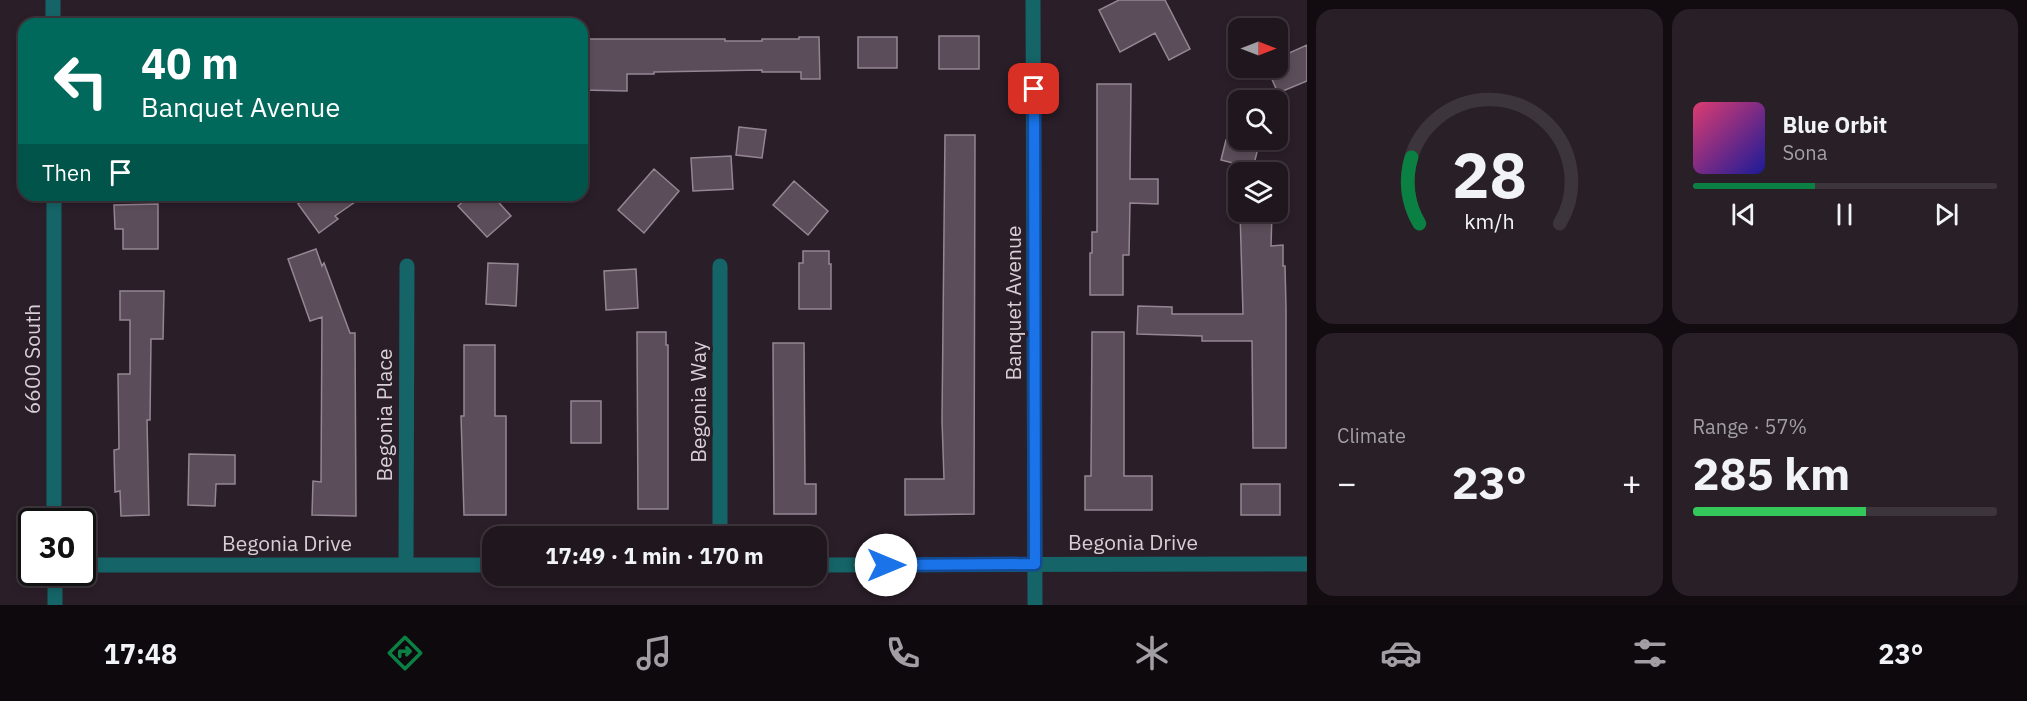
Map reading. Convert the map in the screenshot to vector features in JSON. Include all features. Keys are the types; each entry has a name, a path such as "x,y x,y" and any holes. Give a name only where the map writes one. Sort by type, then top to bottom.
{"street":[{"path":"53,0 53,18"},
{"name":"Banquet Avenue","path":"1033,0 1035,605"},
{"name":"6600 South","path":"54,201 54,508"},
{"name":"Begonia Place","path":"406,565 407,266"},
{"name":"Begonia Way","path":"720,266 720,526"},
{"name":"Begonia Drive","path":"827,565 1307,564"},
{"name":"Begonia Drive","path":"96,565 482,565"},
{"path":"55,586 55,605"}],"building":[{"path":"1119,0 1165,0 1190,49 1169,60 1155,33 1120,52 1099,10"},
{"path":"939,36 979,36 979,69 939,69"},
{"path":"799,37 819,37 820,79 801,79 801,72 762,72 762,70 654,72 654,74 627,74 627,91 588,90 588,39 762,41 762,39 799,39"},
{"path":"858,37 897,37 897,68 858,68"},
{"path":"1307,45 1307,81 1285,90 1277,90 1271,78 1288,78 1288,54"},
{"path":"1097,84 1131,84 1130,179 1158,179 1158,204 1130,203 1129,255 1123,255 1123,295 1090,295 1092,232 1097,232"},
{"path":"739,127 766,130 762,158 736,155"},
{"path":"945,135 975,135 974,514 905,515 905,479 944,479 942,421"},
{"path":"1226,140 1228,140 1228,150 1258,150 1254,162 1221,160"},
{"path":"731,156 733,189 693,191 691,158"},
{"path":"654,169 679,191 644,233 618,210"},
{"path":"794,181 828,211 808,235 773,205"},
{"path":"302,201 356,201 335,216 338,219 319,233 298,204"},
{"path":"463,201 497,201 511,216 487,237 458,206"},
{"path":"158,204 158,249 123,249 123,229 115,229 114,205"},
{"path":"1240,222 1272,222 1271,246 1283,245 1283,266 1285,266 1286,448 1253,448 1252,341 1202,341 1202,336 1137,334 1138,306 1172,307 1172,314 1243,314"},
{"path":"316,249 322,266 324,263 350,333 355,333 356,516 312,515 313,481 321,482 322,317 310,321 288,259"},
{"path":"803,251 829,251 831,309 799,309 799,263 803,263"},
{"path":"488,263 518,264 516,306 486,304"},
{"path":"636,269 638,308 606,310 604,271"},
{"path":"120,291 164,291 163,339 151,339 150,420 147,420 149,515 121,516 120,491 115,492 114,450 119,449 118,374 130,374 130,320 120,320"},
{"path":"637,332 666,332 666,345 668,345 668,509 638,509"},
{"path":"1092,332 1124,332 1124,476 1152,476 1152,510 1085,510 1085,476 1091,476"},
{"path":"773,343 804,343 805,484 816,484 816,514 774,514"},
{"path":"464,345 495,345 495,416 506,416 506,515 464,515 461,416 464,416"},
{"path":"571,401 601,401 601,443 571,443"},
{"path":"189,454 235,455 235,484 216,484 215,506 188,505"},
{"path":"1241,484 1280,484 1280,515 1241,515"}],"route":[{"path":"886,565 1035,564 1034,89"}]}
